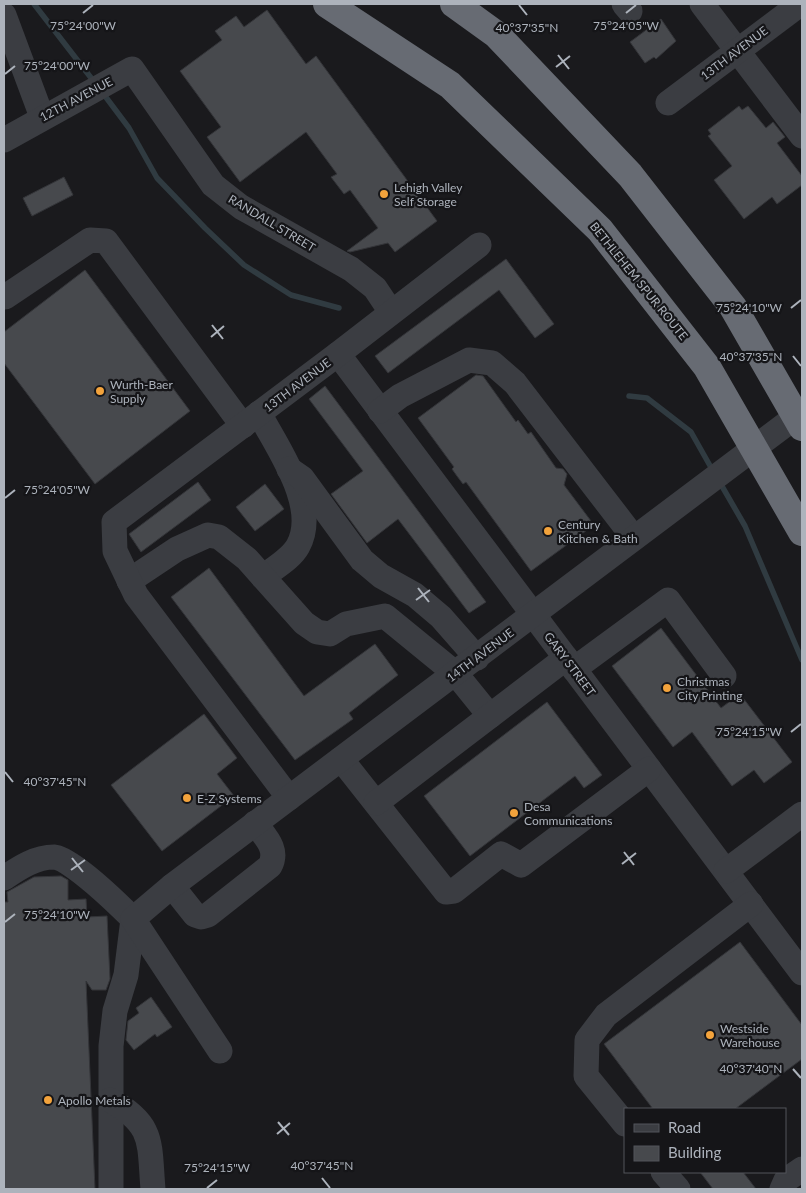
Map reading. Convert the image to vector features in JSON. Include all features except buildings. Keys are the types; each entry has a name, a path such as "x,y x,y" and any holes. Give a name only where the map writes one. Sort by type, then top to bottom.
{"highway":[{"name":"BETHLEHEM SPUR ROUTE","path":"326,4 450,85 600,230 707,367 802,532"},
{"path":"454,4 497,35 630,175 733,307 802,427"}],"street":[{"path":"702,4 802,136"},
{"name":"13TH AVENUE","path":"668,103 800,4"},
{"path":"4,15 42,117"},
{"name":"12TH AVENUE","path":"12,135 65,104 132,69"},
{"name":"RANDALL STREET","path":"132,69 213,185 241,207 351,269 375,288 391,312"},
{"path":"5,297 90,240 106,241 251,420 289,469 297,484 303,505 304,526 298,546 263,577"},
{"name":"13TH AVENUE","path":"129,581 115,551 114,522 338,354 479,245"},
{"name":"GARY STREET","path":"338,354 802,973"},
{"path":"380,411 400,396 469,360 492,362 515,384 634,538"},
{"name":"14TH AVENUE","path":"133,920 165,891 802,412"},
{"path":"289,469 302,478 362,560 381,576 415,596 441,617 476,658"},
{"path":"288,798 142,603 129,581 176,549 208,535 219,537 230,544 263,577 304,623 317,632 330,634 346,624 385,616 456,674 490,716"},
{"path":"376,803 490,716 668,600 724,676"},
{"path":"340,759 446,892 454,892 501,854 521,865 649,768"},
{"path":"726,871 802,814"},
{"path":"165,891 195,915 201,917 208,915 270,866 274,859 274,851 256,823"},
{"path":"4,878 22,866 40,858 56,857 89,878 133,920 220,1051"},
{"path":"624,1123 586,1076 587,1040 606,1015 751,904"},
{"path":"111,1189 111,1046 115,1011 126,975 133,920"},
{"path":"110,1100 130,1111 145,1128 149,1142 153,1189"},
{"path":"782,1189 786,1180 802,1169"},
{"path":"664,1173 678,1189"}],"waterway":[{"path":"34,4 95,83"},
{"path":"102,92 129,128 157,178 244,265 291,295 339,308"},
{"path":"629,396 647,398 691,432 713,471"},
{"path":"719,481 745,526 802,660"}],"place":[{"name":"Lehigh Valley Self Storage","path":"384,194"},
{"name":"Wurth-Baer Supply","path":"100,391"},
{"name":"Century Kitchen & Bath","path":"548,531"},
{"name":"Christmas City Printing","path":"667,688"},
{"name":"E-Z Systems","path":"187,798"},
{"name":"Desa Communications","path":"514,813"},
{"name":"Westside Warehouse","path":"710,1035"},
{"name":"Apollo Metals","path":"48,1100"}]}
